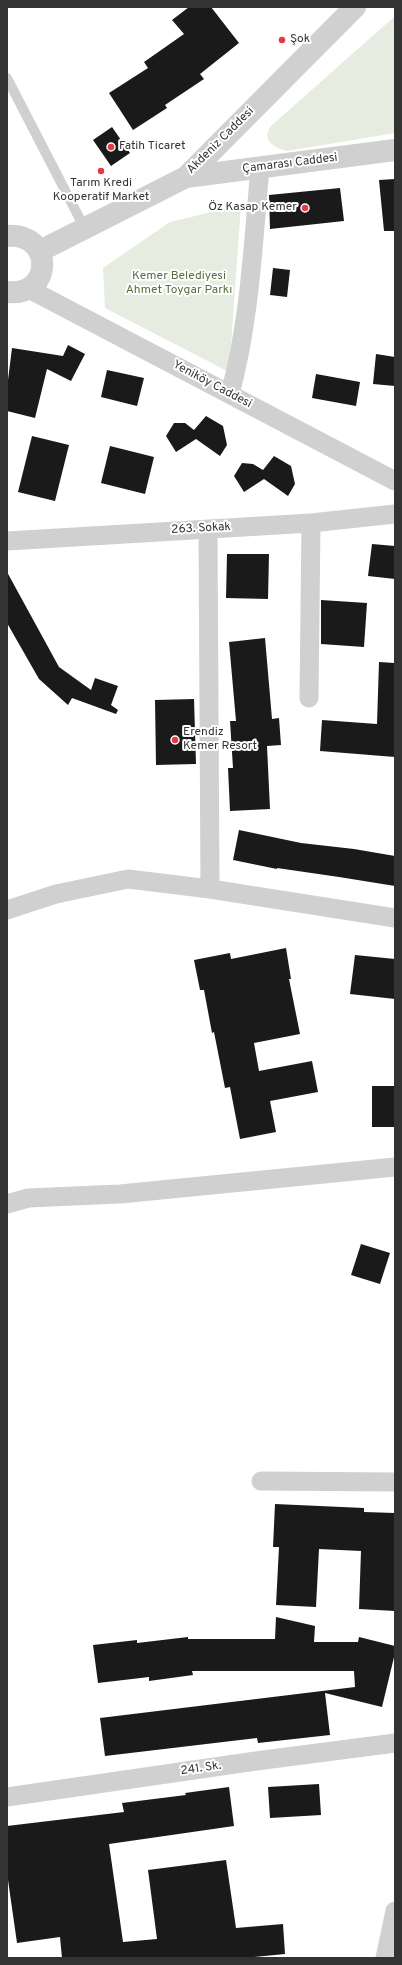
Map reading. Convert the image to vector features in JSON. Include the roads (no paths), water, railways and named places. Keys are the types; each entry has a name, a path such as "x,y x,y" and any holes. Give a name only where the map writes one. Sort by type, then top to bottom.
{"street":[{"name":"Akdeniz Caddesi","path":"40,251 186,177 355,7"},
{"name":"Çamarası Caddesi","path":"186,177 395,150"},
{"path":"230,394 238,366 247,311 260,168"},
{"path":"7,236 18,235 31,240 40,251 43,265 39,279 29,289 17,293 7,292"},
{"name":"Yeniköy Caddesi","path":"29,289 395,481"},
{"name":"263. Sokak","path":"7,541 311,523 395,514"},
{"path":"309,698 311,523"},
{"path":"208,529 210,889"},
{"path":"7,910 56,894 128,879 210,889 395,918"},
{"path":"7,1204 28,1198 120,1194 395,1167"},
{"path":"261,1481 395,1482"},
{"name":"241. Sk.","path":"7,1797 256,1761 395,1743"},
{"path":"385,1958 395,1911"}],"lane":[{"path":"7,78 85,229"}],"place":[{"name":"Şok","path":"282,40"},
{"name":"Fatih Ticaret","path":"111,147"},
{"name":"Tarım Kredi Kooperatif Market","path":"101,171"},
{"name":"Öz Kasap Kemer","path":"305,208"},
{"name":"Erendiz Kemer Resort","path":"175,740"}],"park label":[{"name":"Kemer Belediyesi Ahmet Toygar Parkı","path":"179,284"}]}
